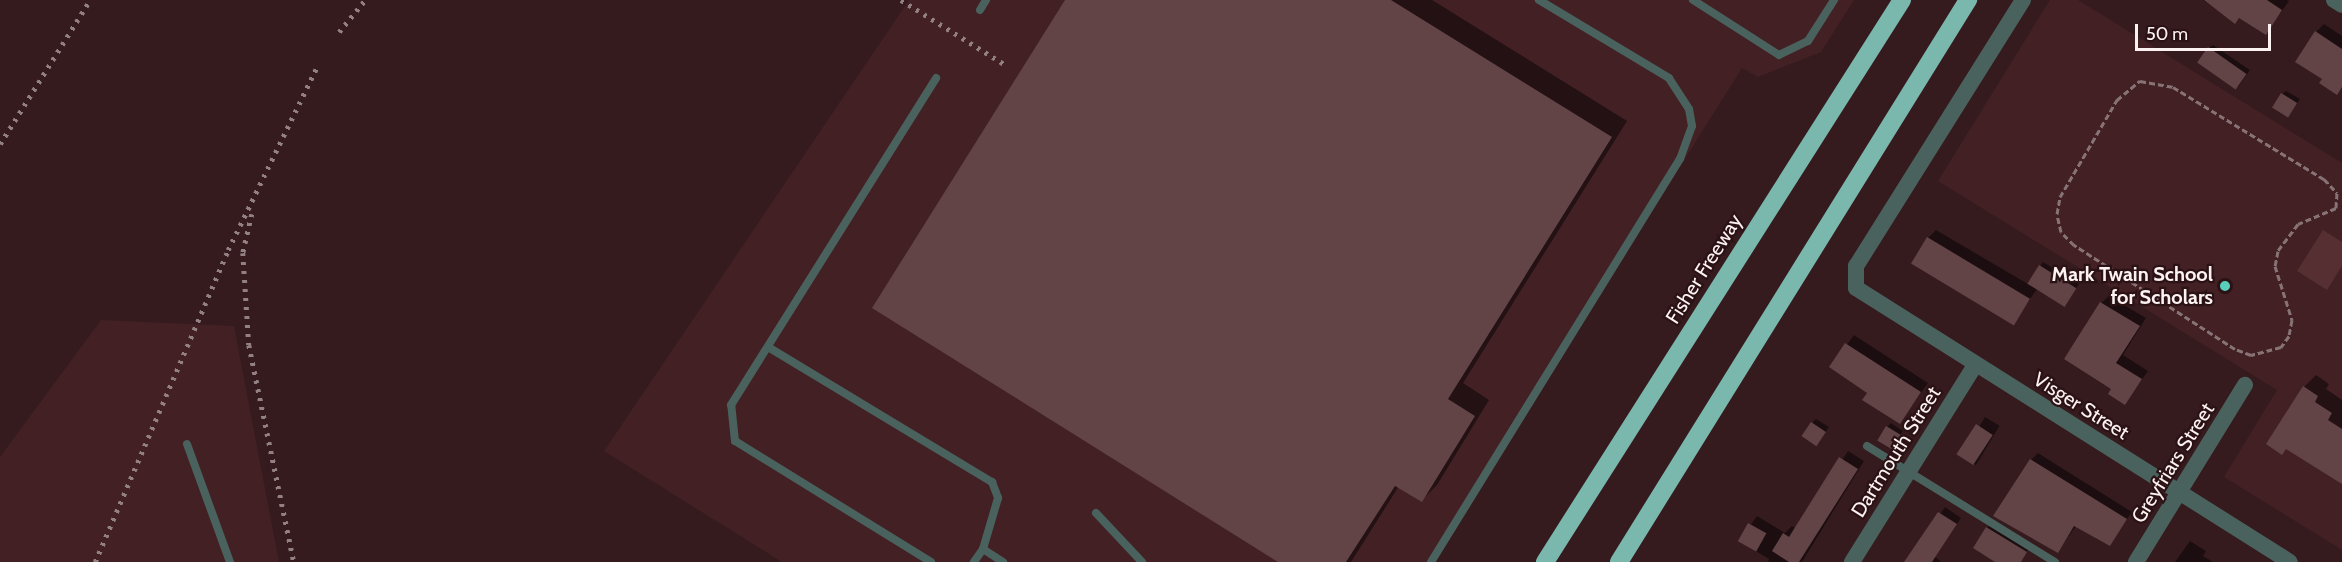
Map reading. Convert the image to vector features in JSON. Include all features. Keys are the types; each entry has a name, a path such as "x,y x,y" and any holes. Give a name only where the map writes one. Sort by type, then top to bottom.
{"highway":[{"name":"Fisher Freeway","path":"1545,562 1902,0"},
{"path":"1619,562 1968,0"}],"street":[{"name":"Visger Street","path":"2023,0 1856,266 1853,282 1864,295 2290,562"},
{"path":"2334,0 2342,5"},
{"name":"Dartmouth Street","path":"1852,562 1975,365"},
{"name":"Greyfriars Street","path":"2136,562 2245,385"}],"lane":[{"path":"980,10 986,0"},
{"path":"1431,562 1680,159 1692,126 1689,109 1669,78 1539,0"},
{"path":"1693,0 1779,55 1808,41 1834,0"},
{"path":"931,562 735,441 731,405 936,78"},
{"path":"768,347 992,482 998,498 983,549 974,562"},
{"path":"187,444 230,562"},
{"path":"1867,446 2055,562"},
{"path":"1096,513 1142,562"},
{"path":"983,549 1003,562"}],"path":[{"path":"2140,81 2173,87 2324,179 2337,193 2336,208 2298,225 2285,236 2278,251 2275,267 2292,320 2285,342 2268,353 2251,355 2235,349 2074,245 2061,232 2057,214 2060,196 2117,100 2140,81"}],"shaded area":[{"path":"909,0 1854,0 1821,52 1758,77 1742,68 1432,562 782,562 604,451"},
{"name":"Mark Twain School for Scholars","path":"2050,0 2078,0 2342,163 2342,550 2224,477 2277,390 1938,181"},
{"path":"2323,230 2342,242 2342,266 2327,290 2297,271"},
{"path":"101,320 234,326 279,562 0,562 0,457"}],"building":[{"path":"1065,0 1391,0 1612,137 1448,399 1475,416 1422,502 1395,486 1346,562 1278,562 872,308"},
{"path":"2204,0 2267,0 2282,10 2266,35 2239,18 2235,24"},
{"path":"2315,31 2342,49 2342,87 2337,95 2319,83 2322,79 2295,62"},
{"path":"2208,47 2247,74 2236,90 2197,63"},
{"path":"2281,93 2297,103 2288,117 2272,107"},
{"path":"1927,237 2030,299 2014,325 1911,264"},
{"path":"2039,265 2076,288 2065,307 2027,284"},
{"path":"2100,302 2140,326 2116,363 2142,379 2125,405 2108,394 2111,389 2064,359"},
{"path":"1845,343 1921,392 1900,424 1862,400 1867,393 1829,367"},
{"path":"2303,386 2318,396 2315,402 2332,413 2328,420 2342,429 2342,484 2286,449 2282,455 2266,444"},
{"path":"1811,422 1826,432 1816,446 1801,436"},
{"path":"1976,424 1993,435 1973,465 1956,454"},
{"path":"1886,426 1901,435 1892,449 1877,441"},
{"path":"1839,457 1858,469 1799,562 1789,562 1772,551 1783,533 1789,537"},
{"path":"2030,459 2127,519 2110,546 2074,526 2058,553 1993,516"},
{"path":"1938,512 1957,524 1932,562 1904,562"},
{"path":"1748,523 1766,533 1756,552 1738,541"},
{"path":"1986,527 2027,552 2021,562 1995,562 1973,548"}],"railway":[{"path":"0,144 90,0"},
{"path":"339,32 365,0"},
{"path":"901,0 1006,65"},
{"path":"95,562 228,250 318,65"},
{"path":"252,214 243,253 249,345 294,562"}],"place":[{"name":"Mark Twain School for Scholars","path":"2225,286"}]}
